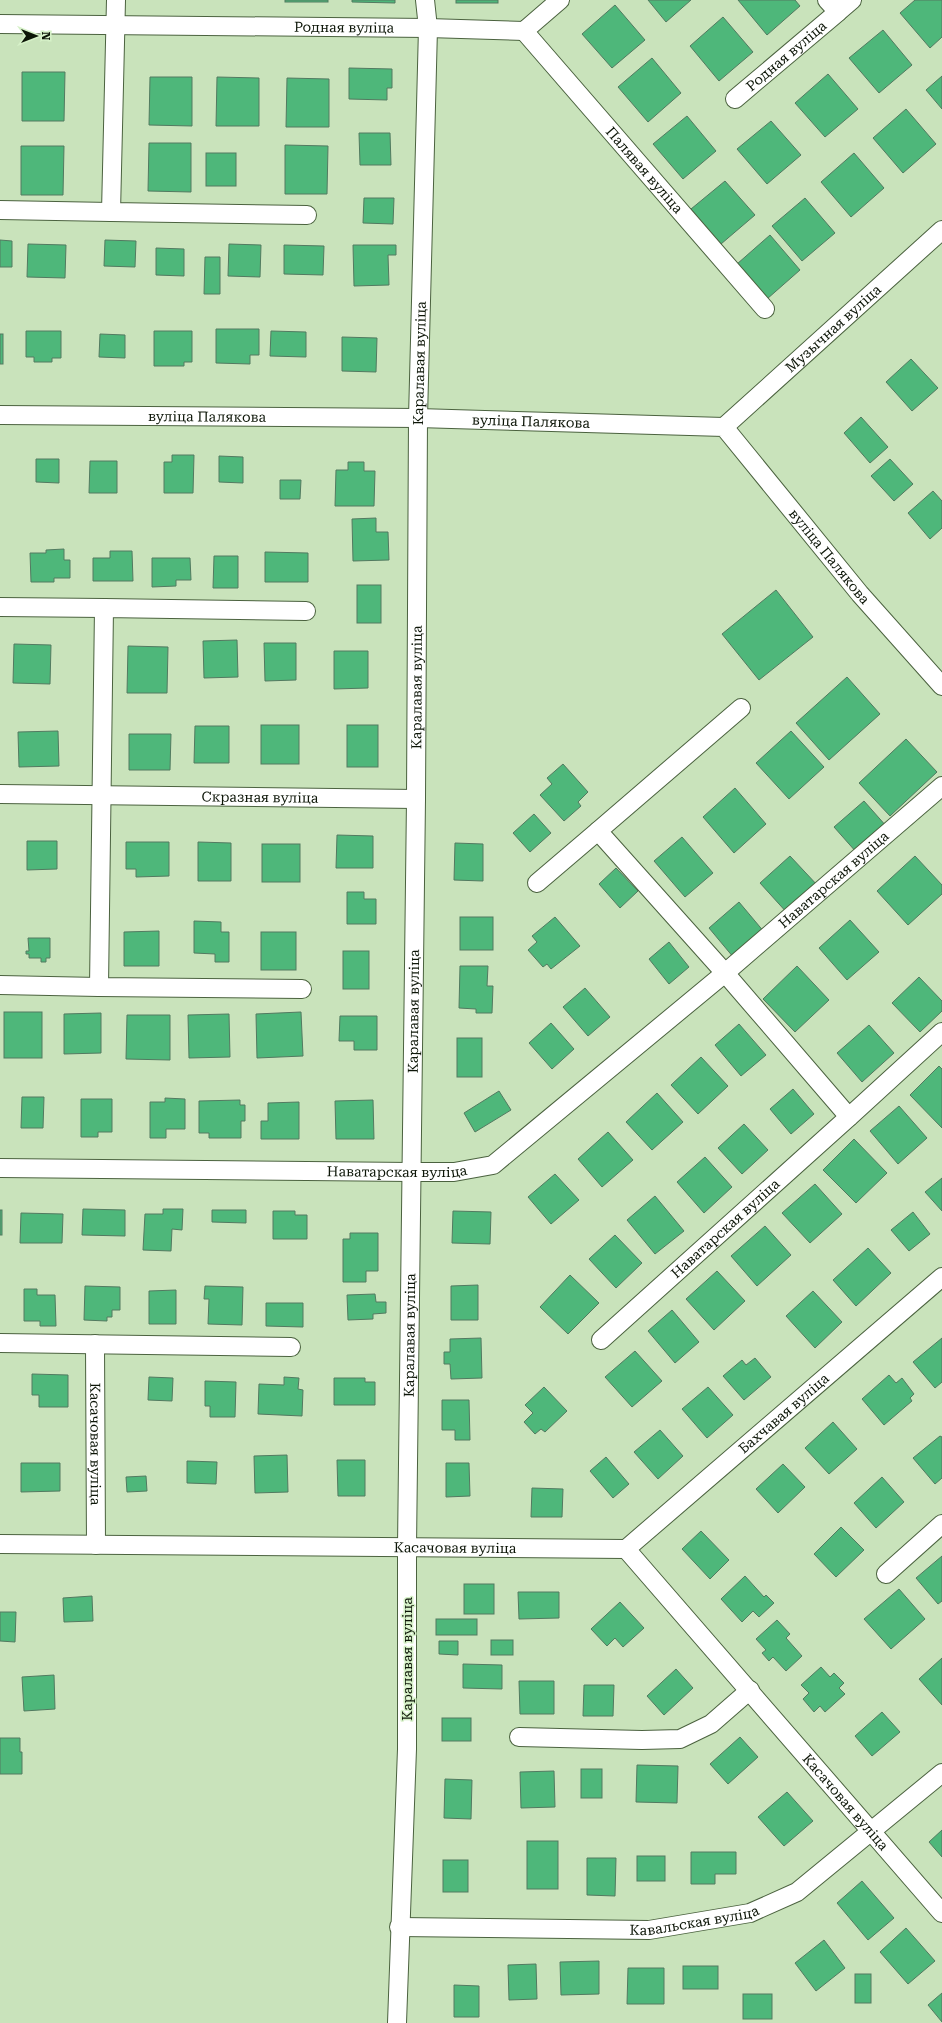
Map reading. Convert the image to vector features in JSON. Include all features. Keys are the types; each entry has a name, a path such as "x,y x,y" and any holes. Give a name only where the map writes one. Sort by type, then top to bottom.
{"street":[{"path":"111,212 116,0"},
{"name":"Каралавая вуліца","path":"397,2023 407,1749 407,1548 416,799 418,418 428,28 425,0"},
{"path":"524,31 560,0"},
{"name":"Родная вуліца","path":"735,98 832,6 852,0"},
{"name":"Родная вуліца","path":"0,24 428,28 524,31"},
{"name":"Палявая вуліца","path":"524,31 765,309"},
{"path":"0,210 307,215"},
{"name":"Музычная вуліца","path":"724,427 942,230"},
{"name":"вуліца Палякова","path":"0,415 418,418 724,427 860,594 942,686"},
{"path":"0,607 306,611"},
{"path":"99,988 103,795 104,608"},
{"path":"538,883 741,708"},
{"name":"Наватарская вуліца","path":"0,1168 454,1172 493,1165 725,973 942,786"},
{"name":"Скразная вуліца","path":"0,794 416,799"},
{"path":"598,830 725,973 849,1117"},
{"path":"0,985 99,988 302,989"},
{"name":"Наватарская вуліца","path":"601,1340 942,1032"},
{"name":"Бахчавая вуліца","path":"626,1549 942,1277"},
{"path":"0,1343 291,1347"},
{"name":"Касачовая вуліца","path":"95,1344 96,1544"},
{"path":"886,1574 942,1524"},
{"name":"Касачовая вуліца","path":"0,1544 626,1549 750,1690 942,1913"},
{"path":"520,1736 642,1740 680,1739 710,1724 750,1690"},
{"name":"Кавальская вуліца","path":"400,1927 649,1930 750,1914 797,1892 942,1773"}],"building":[{"path":"285,0 328,0 328,2 285,2"},
{"path":"352,0 395,0 395,3 352,2"},
{"path":"456,0 498,0 498,3 456,3"},
{"path":"648,0 691,0 666,22"},
{"path":"738,0 795,0 800,6 767,35"},
{"path":"915,0 942,0 942,37 930,48 900,13"},
{"path":"615,5 645,40 612,68 582,34"},
{"path":"723,17 753,52 719,81 690,46"},
{"path":"883,30 912,65 879,93 849,58"},
{"path":"652,58 681,93 648,122 618,87"},
{"path":"349,68 392,69 392,88 387,88 387,100 349,99"},
{"path":"22,72 65,72 64,121 22,121"},
{"path":"828,74 858,109 825,137 795,103"},
{"path":"942,76 942,109 926,90"},
{"path":"150,77 192,77 192,126 149,125"},
{"path":"217,77 259,78 259,126 216,126"},
{"path":"287,78 329,79 329,127 286,127"},
{"path":"906,109 936,144 903,173 873,138"},
{"path":"687,116 716,151 683,179 653,144"},
{"path":"771,121 801,155 767,184 737,149"},
{"path":"359,133 390,133 391,165 360,165"},
{"path":"149,143 191,143 191,192 148,191"},
{"path":"285,145 328,146 327,194 285,194"},
{"path":"21,146 64,146 63,195 21,195"},
{"path":"206,153 236,153 236,186 206,186"},
{"path":"854,153 884,188 851,217 821,182"},
{"path":"725,181 755,215 721,244 691,209"},
{"path":"364,198 394,198 393,224 363,223"},
{"path":"805,198 835,233 802,261 772,226"},
{"path":"770,235 800,270 767,299 737,264"},
{"path":"0,240 12,241 12,267 0,267"},
{"path":"105,240 136,241 135,267 104,266"},
{"path":"28,244 66,245 65,278 27,277"},
{"path":"229,244 261,245 260,277 228,276"},
{"path":"284,245 324,246 323,275 284,274"},
{"path":"353,245 396,245 396,255 388,255 389,285 354,286"},
{"path":"156,248 184,249 184,276 156,275"},
{"path":"205,257 220,257 220,294 204,294"},
{"path":"216,329 259,329 259,355 250,355 250,364 216,363"},
{"path":"26,331 61,331 61,358 52,358 52,362 34,362 34,357 26,357"},
{"path":"154,331 192,331 192,362 184,362 184,366 154,366"},
{"path":"271,331 306,332 306,357 270,356"},
{"path":"0,334 3,334 3,364 0,364"},
{"path":"100,334 125,335 125,358 99,357"},
{"path":"342,337 377,338 376,372 342,371"},
{"path":"911,359 938,388 912,411 886,382"},
{"path":"861,417 888,447 870,463 844,433"},
{"path":"172,455 194,455 193,493 164,493 164,462 172,462"},
{"path":"219,456 243,457 243,483 219,482"},
{"path":"36,459 59,459 59,483 36,482"},
{"path":"890,459 913,484 894,501 871,476"},
{"path":"90,461 117,461 117,493 89,493"},
{"path":"348,462 364,462 364,471 375,471 374,506 335,506 336,470 348,470"},
{"path":"280,480 301,480 300,499 280,499"},
{"path":"933,491 942,501 942,528 930,539 908,513"},
{"path":"376,518 376,532 388,532 389,560 353,561 352,519"},
{"path":"64,549 64,560 70,560 70,578 54,578 54,582 31,582 30,553 46,553 46,550"},
{"path":"110,551 132,551 133,581 93,581 93,558 110,558"},
{"path":"265,552 308,553 308,582 265,582"},
{"path":"214,556 238,556 238,588 213,588"},
{"path":"152,558 190,558 191,580 176,580 176,586 152,587"},
{"path":"357,585 381,585 381,623 357,623"},
{"path":"776,590 813,637 759,680 722,634"},
{"path":"237,640 238,677 204,678 203,641"},
{"path":"264,643 296,643 296,680 265,681"},
{"path":"14,644 51,645 50,684 13,683"},
{"path":"128,646 168,647 167,693 127,693"},
{"path":"334,651 368,651 368,688 334,689"},
{"path":"847,677 880,714 829,760 796,723"},
{"path":"261,725 299,725 299,764 261,764"},
{"path":"347,725 378,725 378,767 347,767"},
{"path":"195,726 229,726 229,763 194,763"},
{"path":"58,731 59,766 19,767 18,732"},
{"path":"791,731 824,767 789,799 756,763"},
{"path":"129,734 171,734 170,770 129,770"},
{"path":"906,739 937,772 890,816 859,783"},
{"path":"563,764 588,792 578,802 581,806 564,821 540,795 552,784 547,778"},
{"path":"735,788 766,824 734,853 703,817"},
{"path":"864,801 887,827 857,853 834,827"},
{"path":"534,814 551,833 530,852 513,833"},
{"path":"337,835 373,836 373,868 336,868"},
{"path":"682,837 713,873 685,897 654,861"},
{"path":"27,841 57,841 57,869 27,870"},
{"path":"126,842 169,842 169,876 136,877 136,869 126,869"},
{"path":"198,842 231,843 231,881 198,881"},
{"path":"455,843 483,844 483,881 454,880"},
{"path":"262,844 300,844 300,882 262,882"},
{"path":"790,856 819,887 789,915 760,883"},
{"path":"915,856 942,885 942,894 908,925 877,891"},
{"path":"616,868 638,891 620,908 599,884"},
{"path":"347,892 364,892 364,899 376,899 376,924 347,924"},
{"path":"739,902 765,933 734,958 709,928"},
{"path":"460,917 493,917 493,950 460,950"},
{"path":"555,917 580,946 551,969 547,964 543,967 528,950 537,942 532,936"},
{"path":"850,920 879,952 847,980 819,948"},
{"path":"194,921 221,922 221,932 229,932 229,962 215,962 215,954 194,953"},
{"path":"159,931 159,966 124,966 124,932"},
{"path":"261,932 296,932 296,970 261,970"},
{"path":"28,938 50,938 50,958 46,958 46,962 41,962 41,958 29,958 29,954 26,954 26,951 29,951"},
{"path":"669,942 689,967 669,984 649,959"},
{"path":"343,951 369,951 369,989 343,989"},
{"path":"460,966 488,966 487,986 493,986 492,1013 476,1013 476,1009 459,1008"},
{"path":"797,966 829,1000 795,1032 763,999"},
{"path":"919,977 942,1001 942,1011 920,1032 892,1003"},
{"path":"585,988 610,1017 588,1036 563,1007"},
{"path":"4,1012 42,1012 42,1058 4,1058"},
{"path":"301,1012 303,1056 257,1058 256,1014"},
{"path":"101,1013 101,1053 64,1054 64,1014"},
{"path":"229,1014 230,1057 189,1058 188,1015"},
{"path":"127,1015 170,1015 170,1060 126,1059"},
{"path":"340,1016 377,1016 377,1050 354,1050 354,1041 339,1041"},
{"path":"551,1023 574,1049 552,1069 529,1043"},
{"path":"739,1024 766,1055 741,1076 715,1045"},
{"path":"869,1025 894,1053 862,1082 837,1053"},
{"path":"457,1038 482,1038 482,1077 457,1077"},
{"path":"701,1057 728,1086 698,1114 671,1085"},
{"path":"939,1066 942,1069 942,1128 910,1095"},
{"path":"793,1089 814,1114 791,1134 770,1109"},
{"path":"499,1091 511,1110 475,1132 464,1113"},
{"path":"657,1093 683,1122 652,1150 626,1122"},
{"path":"22,1097 44,1097 43,1128 21,1128"},
{"path":"165,1098 185,1099 185,1129 166,1129 166,1138 150,1138 150,1102 165,1102"},
{"path":"81,1099 112,1099 112,1132 98,1132 98,1137 81,1137"},
{"path":"240,1100 240,1105 245,1105 245,1121 241,1121 241,1138 209,1138 209,1133 199,1133 199,1101"},
{"path":"373,1100 374,1139 336,1139 335,1101"},
{"path":"299,1102 299,1139 261,1139 261,1121 268,1121 268,1103"},
{"path":"899,1106 927,1138 898,1164 870,1131"},
{"path":"744,1124 768,1150 742,1174 718,1148"},
{"path":"608,1132 633,1160 602,1187 578,1159"},
{"path":"854,1139 887,1173 856,1203 823,1170"},
{"path":"705,1157 732,1187 704,1213 677,1182"},
{"path":"555,1174 579,1200 551,1224 528,1197"},
{"path":"942,1178 942,1211 925,1192"},
{"path":"815,1184 842,1214 810,1243 782,1213"},
{"path":"655,1196 684,1231 655,1254 627,1220"},
{"path":"83,1209 125,1210 125,1236 82,1235"},
{"path":"163,1209 183,1209 182,1230 172,1229 171,1251 143,1250 145,1214 163,1214"},
{"path":"0,1210 2,1210 2,1235 0,1235"},
{"path":"212,1210 246,1210 246,1223 212,1222"},
{"path":"273,1211 295,1211 295,1215 307,1215 307,1239 273,1239"},
{"path":"453,1211 491,1212 490,1244 452,1243"},
{"path":"913,1212 930,1234 909,1251 891,1230"},
{"path":"21,1213 63,1214 62,1243 20,1243"},
{"path":"765,1226 791,1255 757,1286 731,1256"},
{"path":"350,1233 378,1233 378,1271 366,1271 366,1282 343,1282 343,1239 350,1239"},
{"path":"615,1235 642,1263 616,1288 589,1259"},
{"path":"868,1248 891,1273 856,1306 833,1280"},
{"path":"717,1271 745,1301 714,1330 686,1299"},
{"path":"570,1275 599,1303 568,1334 540,1307"},
{"path":"478,1285 478,1320 451,1320 451,1286"},
{"path":"85,1286 120,1287 120,1310 112,1310 112,1317 107,1317 107,1321 84,1320"},
{"path":"205,1286 243,1287 242,1325 208,1324 209,1299 204,1299"},
{"path":"24,1289 37,1289 37,1295 55,1295 56,1326 40,1326 40,1321 24,1321"},
{"path":"176,1290 176,1324 149,1324 149,1291"},
{"path":"813,1291 842,1322 815,1348 786,1316"},
{"path":"375,1294 376,1302 386,1302 386,1313 373,1314 373,1319 348,1320 347,1295"},
{"path":"266,1303 303,1303 303,1327 266,1326"},
{"path":"672,1310 699,1342 675,1363 648,1331"},
{"path":"481,1338 482,1378 451,1379 450,1364 444,1364 444,1352 450,1352 450,1339"},
{"path":"942,1338 942,1382 935,1388 913,1362"},
{"path":"635,1351 662,1381 632,1407 605,1377"},
{"path":"755,1358 771,1377 744,1400 723,1376 742,1360 746,1365"},
{"path":"32,1374 68,1375 68,1407 39,1407 39,1395 32,1395"},
{"path":"889,1375 896,1383 902,1378 914,1394 910,1398 912,1401 884,1425 862,1399"},
{"path":"149,1377 173,1378 172,1401 148,1400"},
{"path":"284,1377 299,1378 298,1389 303,1390 302,1416 258,1414 259,1384 284,1385"},
{"path":"334,1378 365,1378 365,1382 375,1382 375,1405 334,1405"},
{"path":"205,1381 236,1382 235,1417 210,1417 210,1406 205,1406"},
{"path":"544,1387 567,1411 545,1432 541,1429 535,1434 524,1422 533,1413 525,1405"},
{"path":"708,1387 733,1415 707,1438 682,1409"},
{"path":"442,1400 469,1400 470,1440 455,1440 455,1430 442,1430"},
{"path":"833,1422 857,1449 829,1474 805,1448"},
{"path":"660,1430 683,1456 658,1479 634,1452"},
{"path":"940,1436 942,1437 942,1478 935,1484 913,1458"},
{"path":"287,1455 288,1492 255,1493 254,1456"},
{"path":"606,1457 629,1484 613,1498 590,1471"},
{"path":"337,1460 365,1460 365,1496 338,1496"},
{"path":"187,1461 217,1462 216,1484 187,1483"},
{"path":"21,1463 60,1463 60,1491 21,1492"},
{"path":"446,1463 469,1463 470,1496 446,1497"},
{"path":"783,1464 805,1487 778,1513 756,1489"},
{"path":"146,1476 147,1491 127,1492 126,1477"},
{"path":"882,1477 904,1502 876,1528 854,1503"},
{"path":"532,1488 563,1489 562,1517 531,1517"},
{"path":"841,1527 864,1550 836,1577 814,1554"},
{"path":"701,1531 729,1560 710,1579 682,1549"},
{"path":"942,1556 942,1601 938,1604 916,1578"},
{"path":"745,1576 764,1597 766,1595 774,1603 759,1617 753,1611 742,1622 721,1599"},
{"path":"464,1584 494,1584 494,1614 464,1614"},
{"path":"899,1589 925,1619 891,1649 864,1619"},
{"path":"518,1592 559,1592 559,1618 519,1619"},
{"path":"92,1596 93,1621 64,1622 63,1598"},
{"path":"620,1602 644,1628 623,1647 615,1638 607,1646 591,1629"},
{"path":"0,1612 16,1612 15,1642 0,1641"},
{"path":"436,1619 477,1619 477,1635 436,1635"},
{"path":"777,1620 790,1634 786,1638 802,1656 786,1671 773,1657 769,1661 762,1653 766,1650 756,1639"},
{"path":"491,1640 513,1640 513,1655 491,1655"},
{"path":"439,1641 458,1641 458,1655 439,1654"},
{"path":"942,1658 942,1705 919,1679"},
{"path":"463,1664 502,1665 502,1689 463,1688"},
{"path":"821,1667 830,1677 834,1673 844,1683 839,1688 845,1694 825,1712 820,1706 814,1712 803,1699 809,1693 801,1685"},
{"path":"676,1669 693,1688 664,1715 647,1696"},
{"path":"54,1675 55,1709 24,1711 22,1677"},
{"path":"519,1681 554,1681 554,1714 520,1714"},
{"path":"584,1685 614,1685 613,1716 583,1716"},
{"path":"882,1712 900,1732 872,1756 855,1736"},
{"path":"442,1718 471,1718 471,1741 442,1741"},
{"path":"740,1737 758,1757 728,1784 710,1764"},
{"path":"0,1738 20,1738 20,1752 22,1752 22,1774 0,1774"},
{"path":"637,1765 678,1766 677,1803 636,1802"},
{"path":"581,1769 602,1769 602,1798 581,1798"},
{"path":"554,1771 555,1807 521,1808 520,1772"},
{"path":"445,1779 472,1780 471,1819 444,1818"},
{"path":"787,1792 813,1821 784,1846 758,1817"},
{"path":"942,1830 942,1857 929,1842"},
{"path":"527,1841 558,1841 558,1889 527,1889"},
{"path":"691,1852 736,1852 736,1874 715,1874 715,1884 691,1884"},
{"path":"637,1856 665,1856 665,1881 637,1881"},
{"path":"587,1858 616,1858 615,1896 587,1895"},
{"path":"443,1860 468,1860 468,1892 443,1892"},
{"path":"862,1881 894,1918 868,1940 837,1903"},
{"path":"906,1928 935,1961 908,1984 880,1952"},
{"path":"824,1940 845,1968 816,1991 795,1963"},
{"path":"599,1961 599,1994 561,1995 560,1962"},
{"path":"536,1964 537,1999 509,2000 508,1965"},
{"path":"683,1966 718,1966 718,1989 683,1989"},
{"path":"628,1968 664,1968 664,2004 627,2004"},
{"path":"855,1974 871,1974 871,2003 855,2003"},
{"path":"454,1985 479,1986 479,2017 454,2017"},
{"path":"942,1993 942,2022 928,2005"},
{"path":"743,1994 772,1994 772,2019 743,2019"}]}
